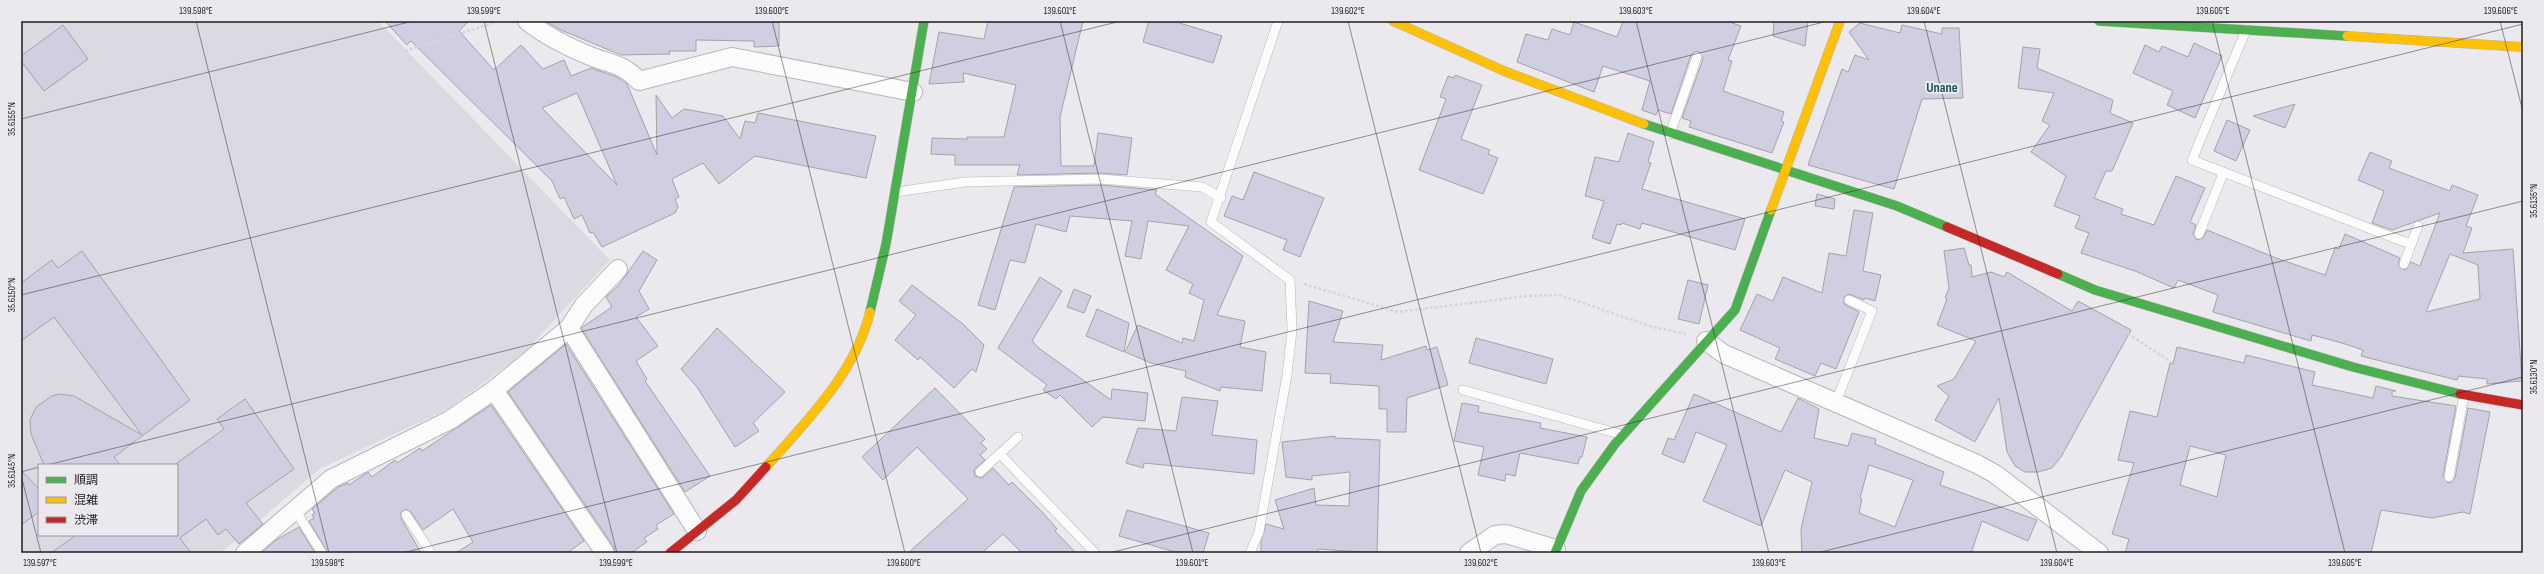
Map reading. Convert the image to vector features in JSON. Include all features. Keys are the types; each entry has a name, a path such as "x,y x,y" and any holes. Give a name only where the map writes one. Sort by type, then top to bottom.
{"street":[{"path":"527,21 542,33 589,55 629,70 639,81 732,57 913,92"},
{"path":"670,553 736,500 800,428 843,373 866,329 877,288 896,192 924,21"},
{"path":"1392,21 1504,70 1670,134 1897,206 2095,290 2353,367 2464,395 2523,405"},
{"path":"1468,553 1495,535 1506,534 1555,551 1582,491 1623,435 1735,310 1753,267 1786,170 1840,21"},
{"path":"2099,21 2523,47"},
{"path":"244,553 331,479 450,420 494,390 569,328 584,305 618,269"},
{"path":"569,328 697,531"},
{"path":"1706,341 1724,354 1977,464 1995,474 2099,553"},
{"path":"494,390 605,553"}],"lane":[{"path":"1250,553 1259,532 1287,374 1292,330 1290,280 1211,222 1278,21"},
{"path":"2246,30 2192,160 2223,174 2410,244"},
{"path":"1670,134 1697,57"},
{"path":"2199,234 2223,174"},
{"path":"896,192 965,182 1100,179 1202,187 1220,198"},
{"path":"2404,264 2410,244 2418,226"},
{"path":"1836,402 1872,311 1849,300"},
{"path":"1463,390 1623,435"},
{"path":"2449,477 2464,395"},
{"path":"980,472 1018,437"},
{"path":"1000,454 1095,553"},
{"path":"295,510 322,553"},
{"path":"406,515 431,553"}],"path":[{"path":"405,51 499,21"},
{"path":"1290,280 1398,312 1528,296 1559,295 1653,327 1680,332 1706,341"},
{"path":"2128,334 2173,363"}],"shaded area":[{"path":"21,21 378,21 610,260 523,354 448,409 321,468 221,553 21,553"}],"building":[{"path":"385,21 469,21 459,31 494,70 521,45 543,69 564,60 571,76 591,68 617,77 627,84 657,155 656,95 672,118 684,109 723,116 740,139 745,121 755,123 758,113 876,136 866,178 755,156 719,184 703,163 672,179 679,197 675,199 678,207 675,213 602,247 593,232 590,233 582,215 574,219 564,197 560,199 552,181 411,41 407,45","holes":["577,93 617,185 542,108"]},
{"path":"545,21 779,21 779,46 754,47 754,41 696,40 696,51 669,51 670,54 621,55 561,30"},
{"path":"988,21 1083,21 1060,117 1061,166 1094,166 1098,133 1132,138 1127,175 1100,173 1017,175 1020,165 955,165 955,155 931,154 932,138 967,139 967,137 1004,137 1016,85 963,73 964,82 929,84 939,32 984,39"},
{"path":"1149,21 1173,21 1222,36 1213,63 1143,42"},
{"path":"1623,21 1726,21 1741,26 1728,60 1732,61 1723,91 1784,112 1781,121 1784,122 1772,153 1689,127 1691,121 1682,118 1703,59 1699,52 1696,51 1691,55 1671,114 1658,110 1656,115 1642,110 1650,81 1603,66 1594,92 1517,62 1526,34 1548,40 1552,29 1570,35 1574,22 1617,37"},
{"path":"1774,21 1808,21 1805,46 1773,36"},
{"path":"1860,23 1900,33 1902,25 1942,34 1942,28 1959,28 1963,98 1922,99 1894,189 1808,165 1842,69 1848,72 1855,55 1869,60 1849,32"},
{"path":"63,25 88,59 44,91 21,61 21,56"},
{"path":"2194,43 2222,56 2195,118 2167,105 2173,91 2133,73 2145,45 2159,52 2162,46 2188,57"},
{"path":"2023,47 2040,49 2037,68 2113,100 2110,113 2133,123 2112,171 2106,171 2094,198 2123,209 2121,214 2154,225 2176,176 2205,188 2190,222 2196,225 2193,234 2197,240 2203,238 2207,230 2276,258 2325,275 2335,248 2339,249 2345,234 2400,258 2398,265 2405,270 2411,262 2420,266 2440,213 2392,230 2372,223 2384,191 2358,180 2370,152 2392,161 2389,168 2450,191 2452,185 2478,195 2466,226 2472,228 2463,253 2513,249 2522,381 2487,384 2487,379 2458,376 2457,380 2361,356 2363,350 2342,343 2312,335 2311,341 2213,312 2218,295 2178,280 2174,288 2135,271 2081,253 2089,233 2075,228 2080,216 2054,206 2066,176 2031,152 2050,125 2042,121 2054,93 2018,88","holes":["2450,254 2478,265 2480,299 2426,312"]},
{"path":"1455,75 1482,85 1461,139 1490,150 1488,154 1498,158 1483,194 1419,170 1446,99 1440,97 1448,76 1454,78"},
{"path":"2295,104 2285,128 2253,116"},
{"path":"2227,120 2250,130 2236,161 2214,151"},
{"path":"1628,133 1654,142 1648,162 1651,163 1642,189 1745,219 1735,250 1642,223 1640,229 1622,223 1621,225 1617,224 1610,244 1592,238 1604,201 1585,196 1595,157 1619,162"},
{"path":"1254,172 1324,198 1300,257 1283,250 1287,240 1224,216 1232,196 1243,200"},
{"path":"1100,185 1157,190 1155,194 1243,256 1217,315 1245,321 1240,347 1266,352 1262,391 1221,387 1220,391 1185,377 1186,371 1151,363 1125,352 1138,325 1182,343 1183,338 1194,341 1204,300 1189,293 1193,284 1166,270 1189,226 1148,221 1141,259 1125,256 1132,221 1070,216 1066,232 1036,224 1025,263 1010,260 995,310 978,305 1014,187"},
{"path":"1817,194 1835,199 1834,209 1815,206"},
{"path":"1854,210 1873,213 1863,271 1881,275 1875,301 1865,298 1864,300 1849,294 1844,297 1844,304 1859,312 1836,369 1821,363 1815,376 1775,359 1780,348 1740,330 1757,294 1773,301 1783,277 1822,293 1829,253 1846,256"},
{"path":"1964,248 1969,265 1971,265 1972,277 1991,272 2004,277 2007,272 2072,311 2078,301 2131,330 2061,457 2052,468 2038,472 2025,472 2015,466 2007,452 1999,398 1975,442 1935,420 1949,396 1937,386 1954,379 1976,341 1937,325 1947,299 1945,298 1949,288 1944,251"},
{"path":"82,251 190,400 114,457 119,464 44,464 31,434 30,420 36,407 52,396 59,394 74,396 142,435 54,317 21,341 21,283 52,260 58,268"},
{"path":"643,251 657,260 639,291 649,309 636,317 658,346 636,361 647,379 645,381 710,476 685,492 581,328 612,307 606,297 619,285"},
{"path":"1040,277 1062,291 1032,341 1040,349 1111,400 1112,389 1148,393 1145,421 1103,417 1092,427 1060,395 1056,399 1043,390 1047,385 998,348"},
{"path":"1688,280 1708,285 1699,324 1678,319"},
{"path":"912,285 963,324 984,345 976,372 972,369 954,388 920,357 918,360 895,340 916,315 899,301"},
{"path":"1074,289 1091,296 1084,313 1067,307"},
{"path":"1309,301 1343,311 1333,342 1383,345 1381,360 1426,346 1427,350 1437,347 1448,385 1407,398 1406,432 1387,432 1387,409 1379,409 1379,386 1330,383 1331,374 1305,373"},
{"path":"1097,309 1129,323 1124,352 1086,336"},
{"path":"717,328 785,392 753,423 759,431 735,447 697,387 681,369"},
{"path":"1476,338 1553,359 1546,384 1469,363"},
{"path":"566,344 674,514 656,525 658,529 644,538 647,542 631,553 615,553 614,547 508,392"},
{"path":"2177,347 2244,363 2246,355 2315,372 2312,385 2373,398 2376,386 2396,391 2392,391 2392,396 2456,406 2443,476 2448,483 2455,478 2468,408 2490,412 2470,514 2463,512 2432,518 2381,510 2371,553 2125,553 2129,539 2112,534 2134,463 2118,460 2130,411 2157,417 2170,363 2173,364","holes":["2190,446 2226,455 2217,497 2180,485"]},
{"path":"935,388 985,439 981,443 987,449 980,455 985,460 974,470 975,476 982,478 993,468 1009,485 1012,482 1044,514 1057,529 1055,531 1076,553 1022,553 1003,534 982,553 908,553 968,499 917,447 883,480 862,457"},
{"path":"1694,394 1781,432 1798,398 1819,409 1814,438 1848,446 1852,433 1876,439 1875,444 1944,472 1940,485 2037,520 2028,541 1982,521 1971,553 1802,553 1801,529 1812,482 1785,470 1761,526 1703,501 1727,445 1696,432 1684,463 1662,454 1668,438 1674,440","holes":["1869,465 1913,480 1895,527 1859,513 1862,499 1860,498"]},
{"path":"1182,397 1218,401 1212,435 1257,440 1254,474 1144,463 1143,468 1126,463 1138,428 1176,431"},
{"path":"245,399 294,469 246,503 263,524 239,544 226,529 218,535 206,519 180,538 191,553 51,553 75,536 178,536 177,463 224,429 217,419"},
{"path":"1462,403 1479,406 1478,412 1541,423 1540,428 1587,437 1582,457 1580,457 1578,464 1520,453 1515,476 1506,474 1505,481 1478,475 1484,447 1454,441"},
{"path":"491,405 584,541 567,553 456,553 473,542 453,509 423,530 411,512 406,509 401,512 401,518 421,553 328,553 309,521 314,518 312,515 315,513 312,509 338,487 348,483 349,485 368,472 372,477 395,460 397,463 420,448 422,451"},
{"path":"1335,436 1335,438 1380,440 1377,553 1318,549 1318,553 1261,553 1261,541 1266,524 1284,529 1275,500 1314,488 1316,505 1349,506 1350,472 1312,476 1312,480 1286,477 1282,442"},
{"path":"21,470 38,488 38,513 21,525"},
{"path":"1127,510 1209,533 1203,553 1179,553 1119,536"},
{"path":"299,527 315,553 261,553 276,540"}],"traffic: fast":[{"path":"870,312 886,244 924,21"},
{"path":"2099,21 2347,36"},
{"path":"1644,124 1897,206 1947,227"},
{"path":"1555,553 1581,491 1615,444 1735,310 1771,210"},
{"path":"2058,274 2095,290 2353,367 2460,394"}],"traffic: slow":[{"path":"1393,21 1504,71 1644,124"},
{"path":"1771,210 1840,21"},
{"path":"2347,36 2523,47"},
{"path":"766,467 813,414 841,376 863,334 870,312"}],"traffic: jam":[{"path":"1947,227 2058,274"},
{"path":"2460,394 2523,405"},
{"path":"670,553 736,500 766,467"}],"district":[{"name":"Unane","path":"1942,87"}]}
